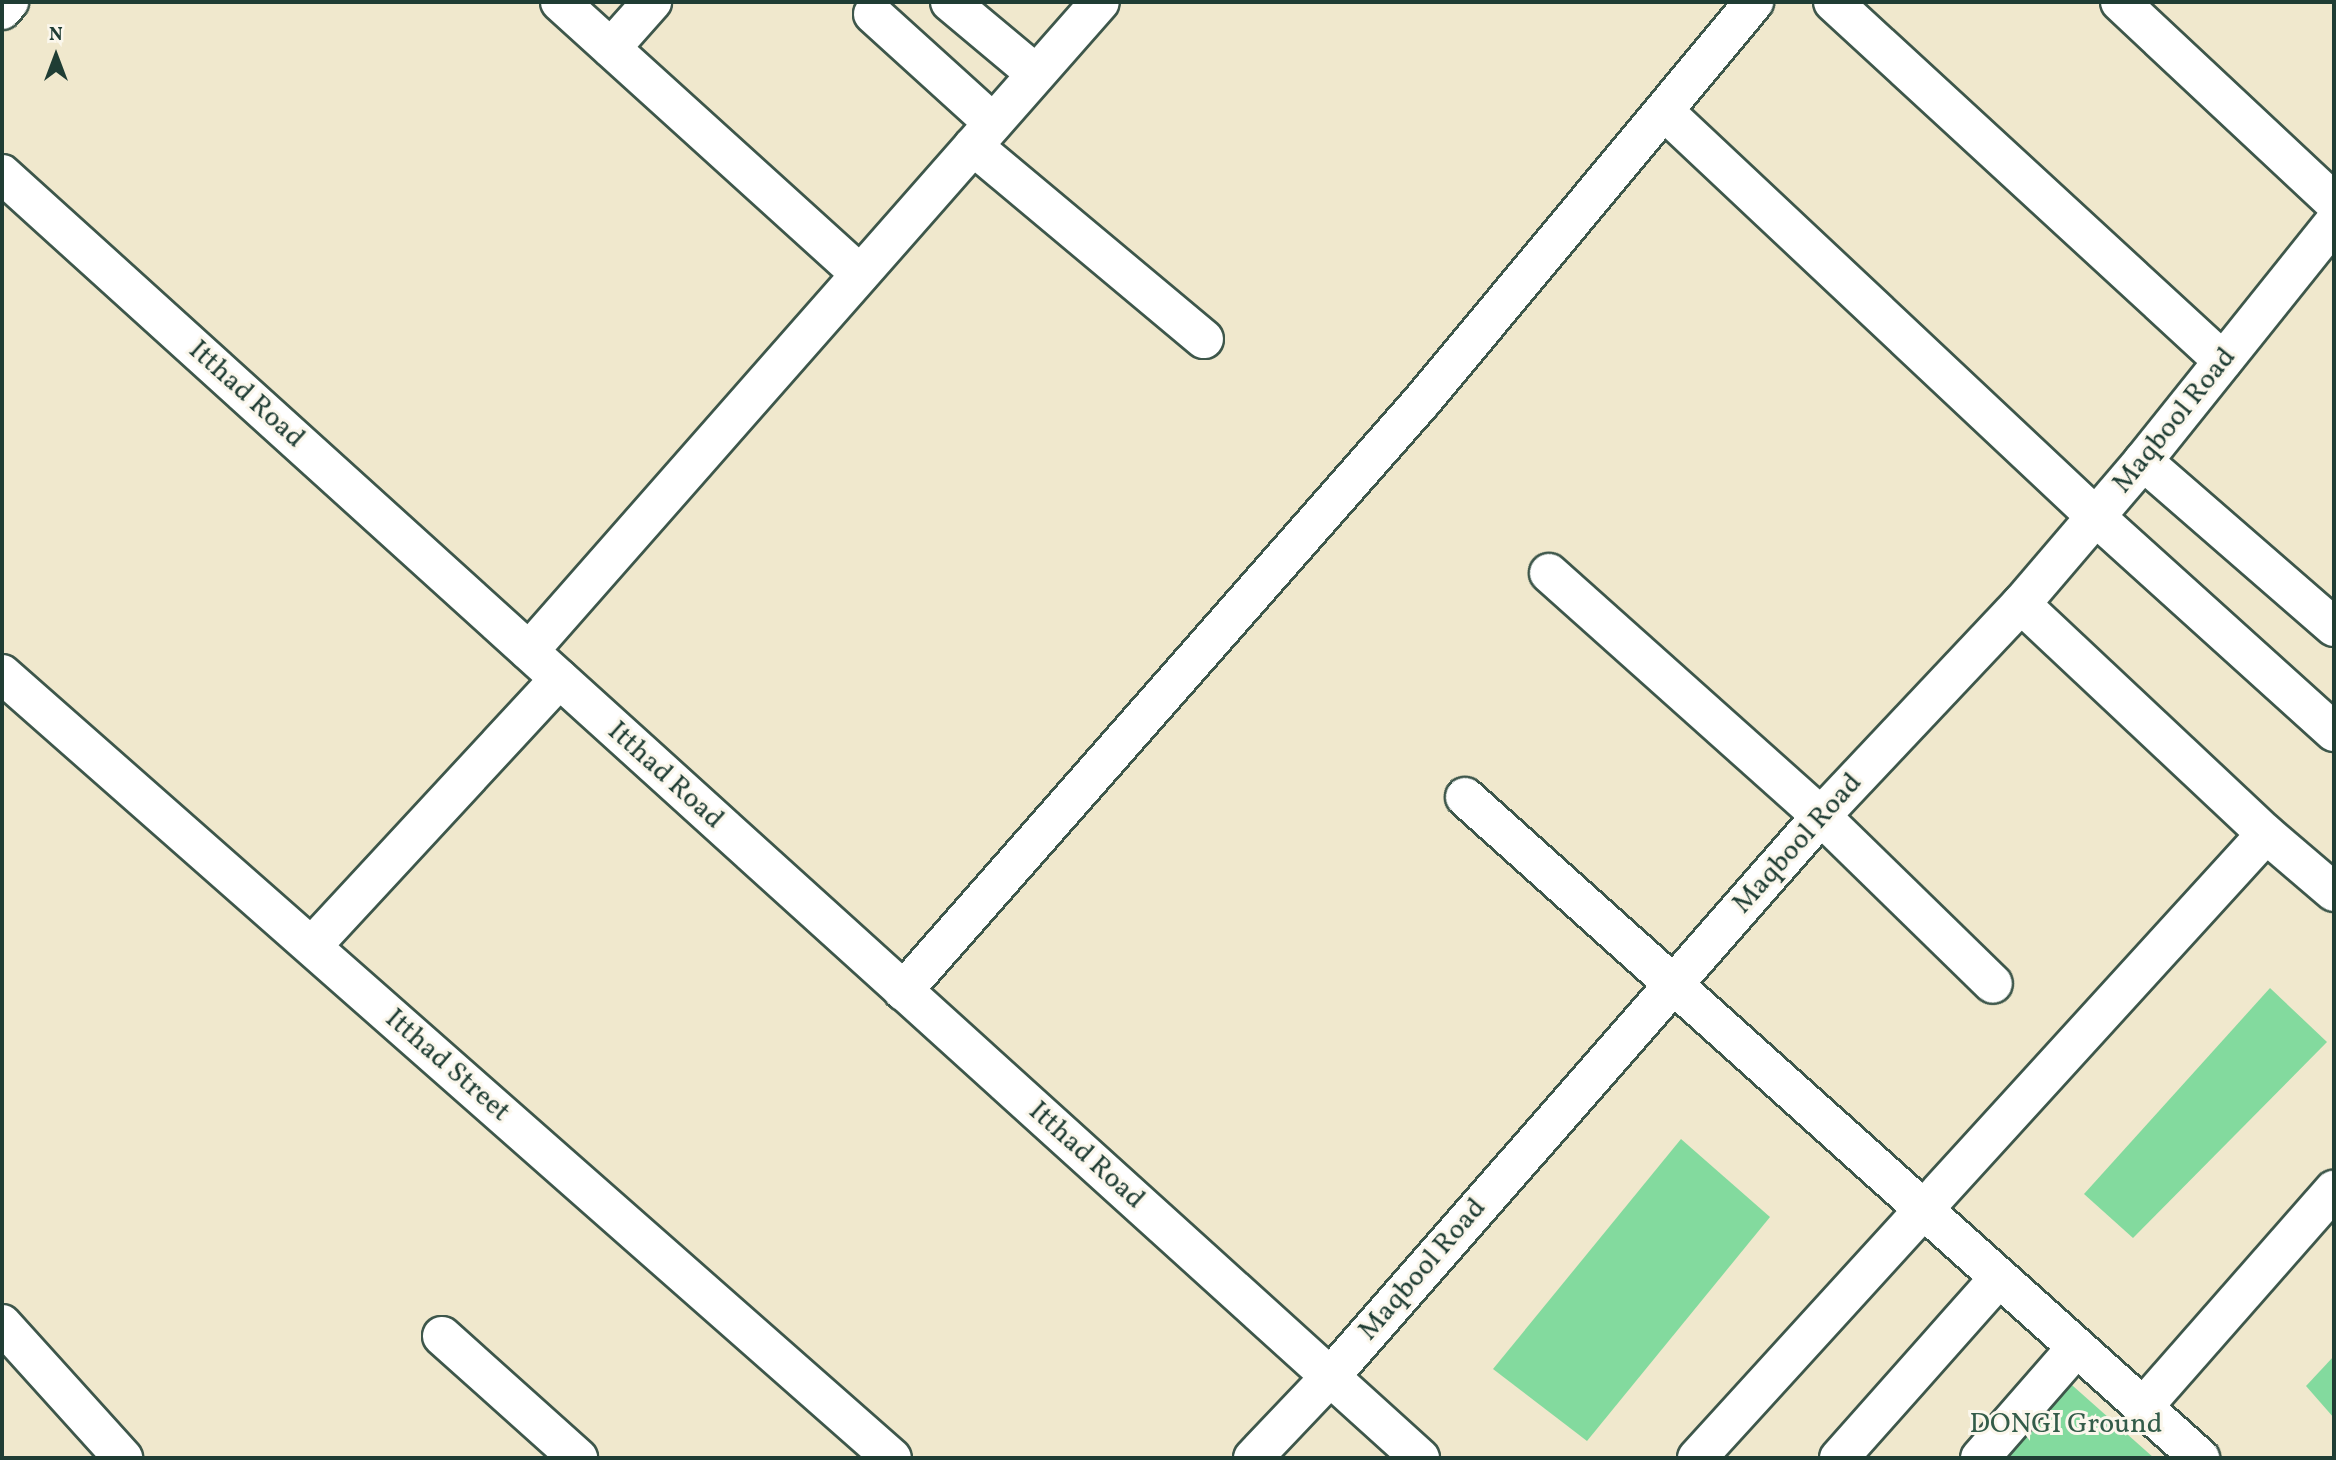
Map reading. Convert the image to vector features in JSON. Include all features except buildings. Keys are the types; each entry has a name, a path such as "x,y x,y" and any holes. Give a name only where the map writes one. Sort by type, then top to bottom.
{"street":[{"path":"2,10 9,2"},
{"path":"560,2 860,274"},
{"path":"611,48 652,2"},
{"path":"950,2 1037,74"},
{"path":"528,651 1100,2"},
{"path":"903,991 1423,400 1754,2"},
{"path":"1833,2 2223,361"},
{"path":"2120,2 2334,202"},
{"path":"873,14 983,135 1204,339"},
{"path":"1664,111 2096,517 2334,732"},
{"name":"Itthad Road","path":"2,174 1420,1458"},
{"name":"Maqbool Road","path":"1253,1458 1329,1378 1821,816 2021,604 2143,461 2334,223"},
{"path":"2143,461 2334,627"},
{"path":"1549,573 1821,816 1993,984"},
{"path":"2021,604 2266,834 2334,892"},
{"name":"Itthad Street","path":"2,674 892,1458"},
{"path":"312,946 559,680"},
{"path":"1465,797 1920,1210 2200,1458"},
{"path":"1697,1458 1920,1210 2266,834"},
{"path":"2144,1406 2334,1190"},
{"path":"1839,1458 1999,1279"},
{"path":"2,1324 123,1458"},
{"path":"442,1336 578,1458"},
{"path":"1980,1458 2075,1349"}],"green space":[{"path":"2270,988 2327,1042 2133,1238 2084,1194"},
{"path":"1681,1139 1770,1217 1587,1441 1493,1369"},
{"path":"2334,1356 2334,1418 2306,1386"},
{"name":"DONGI Ground","path":"2064,1378 2154,1458 1994,1458"}]}
